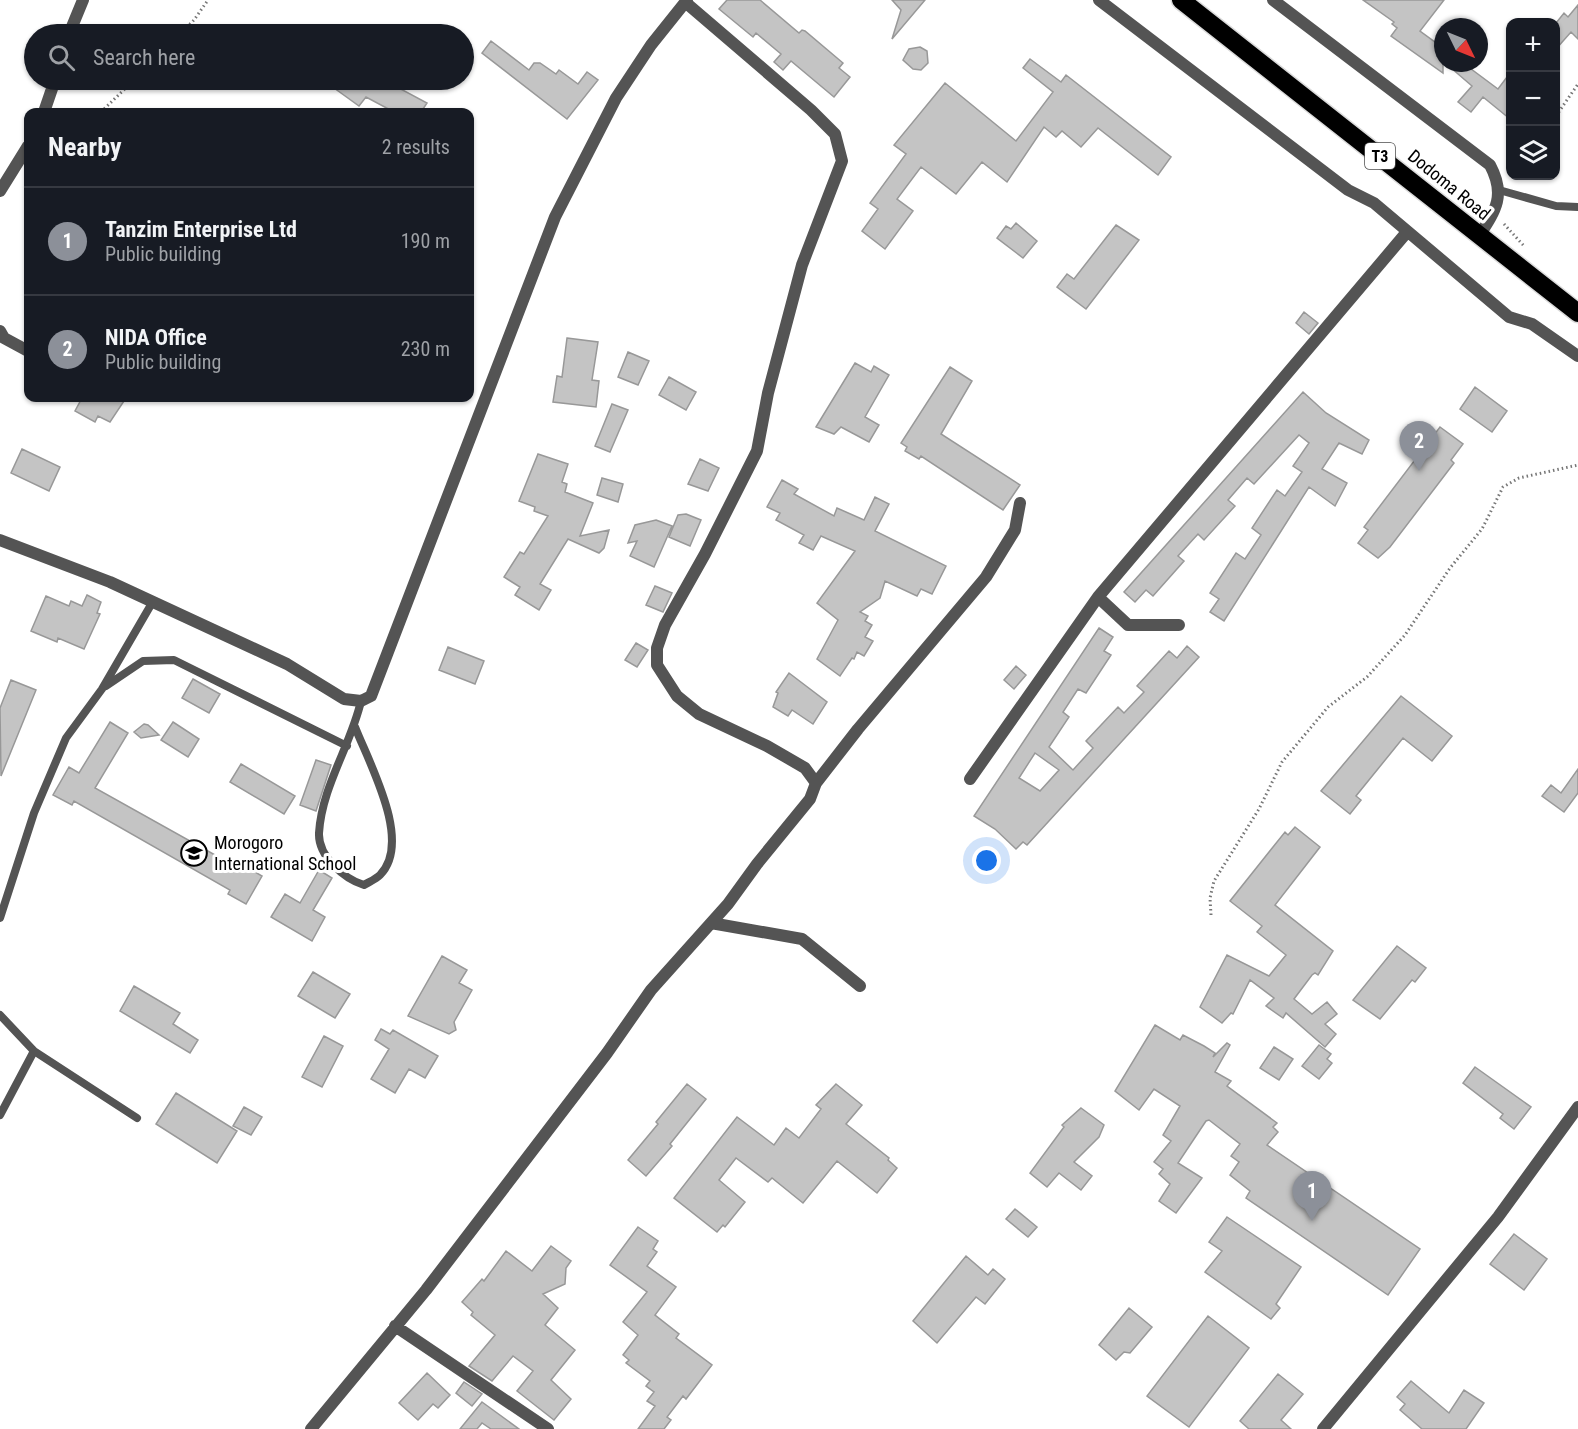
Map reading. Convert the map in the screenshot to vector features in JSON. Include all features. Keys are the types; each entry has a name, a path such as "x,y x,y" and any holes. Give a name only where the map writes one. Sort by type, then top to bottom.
{"highway":[{"name":"Dodoma Road","path":"1181,0 1578,313"}],"street":[{"path":"73,24 83,0"},
{"path":"1100,0 1348,190 1374,203 1509,317 1532,324 1578,356"},
{"path":"1273,0 1490,165 1499,181 1496,210 1479,236"},
{"path":"0,540 110,582 287,664 344,699 361,701 371,696 378,685 555,217 616,98 651,45 686,1 811,110 835,134 842,161 802,266 768,393 756,450 705,554 665,625 657,648 657,665 676,696 699,714 767,746 805,768 816,783"},
{"path":"45,108 52,90"},
{"path":"0,191 24,152"},
{"path":"970,779 1098,597 1407,232"},
{"path":"0,331 4,338 24,349"},
{"path":"311,1429 395,1326 607,1053 651,990 711,923 810,799 816,783 858,729 986,577 1015,530 1020,503"},
{"path":"1098,597 1128,625 1179,625"},
{"path":"711,923 802,939 860,986"},
{"path":"1323,1429 1498,1217 1578,1107"},
{"path":"395,1326 548,1429"}],"lane":[{"path":"1499,190 1556,206 1578,207"},
{"path":"0,918 34,813 66,738 102,688 152,603"},
{"path":"102,688 143,661 174,660 347,746"},
{"path":"355,727 392,822 391,855 380,875 364,885 349,880 327,856 319,834 331,781 355,727 361,701"},
{"path":"0,1015 34,1051 137,1118"},
{"path":"0,1115 34,1051"}],"path":[{"path":"190,24 208,0"},
{"path":"1560,110 1578,84"},
{"path":"105,108 124,90"},
{"path":"1496,210 1506,228 1526,247"},
{"path":"1211,915 1210,898 1214,881 1259,810 1282,762 1303,734 1328,707 1366,677 1405,635 1450,568 1482,529 1503,487 1519,478 1578,465"}],"building":[{"path":"727,0 760,0 799,33 802,30 805,31 843,63 839,68 850,77 834,97 791,61 783,70 774,62 781,54 756,33 753,37 719,9"},
{"path":"892,0 925,0 892,39 901,10"},
{"path":"1363,0 1444,0 1420,31 1434,41 1434,67 1391,36 1397,28 1392,24 1394,22"},
{"path":"1578,5 1578,39 1571,32 1560,44 1560,18 1564,13 1568,17"},
{"path":"491,41 529,70 534,63 540,63 556,74 559,70 578,84 587,72 598,80 567,119 482,53"},
{"path":"920,47 927,51 928,63 921,70 913,69 903,60 909,49"},
{"path":"1030,59 1061,82 1066,75 1171,157 1158,175 1098,128 1081,147 1062,131 1056,137 1044,127 1007,182 982,162 956,194 921,167 897,199 913,211 885,249 862,231 878,209 870,203 906,154 894,145 945,83 1016,141 1053,92 1023,68"},
{"path":"1456,72 1475,72 1498,89 1506,78 1506,116 1483,97 1471,112 1458,102 1472,86"},
{"path":"337,90 403,90 427,103 424,108 387,108 366,97 359,106"},
{"path":"1016,223 1037,241 1023,258 997,238 1006,226 1011,229"},
{"path":"1116,225 1139,240 1086,309 1057,287 1067,274 1074,279"},
{"path":"1304,312 1318,323 1309,334 1296,323"},
{"path":"567,338 598,342 592,380 599,381 596,407 553,402 557,376 562,377"},
{"path":"628,352 649,361 638,385 618,377"},
{"path":"855,363 871,372 874,366 889,375 865,417 879,425 869,442 841,427 834,434 816,427"},
{"path":"950,367 972,381 941,434 1020,485 1003,510 921,456 919,459 905,451 907,447 901,443"},
{"path":"669,377 696,392 686,410 659,395"},
{"path":"1475,387 1507,411 1492,432 1460,409"},
{"path":"1303,392 1326,413 1369,440 1362,454 1339,443 1322,469 1347,483 1335,506 1309,487 1224,621 1210,612 1219,599 1210,593 1236,553 1245,559 1261,535 1252,528 1277,490 1285,496 1302,472 1293,466 1309,443 1299,435 1254,484 1247,478 1228,500 1235,506 1204,540 1198,534 1178,556 1184,561 1153,596 1146,590 1135,602 1124,592"},
{"path":"80,402 123,402 110,422 98,416 95,422 75,411"},
{"path":"612,404 628,410 610,452 595,446"},
{"path":"1440,427 1463,444 1451,460 1454,463 1390,547 1378,558 1358,543 1368,530 1364,527"},
{"path":"22,449 60,467 49,491 11,473"},
{"path":"538,454 568,464 562,482 567,484 565,492 593,503 580,536 609,530 604,548 599,553 568,539 540,584 551,590 539,610 515,595 520,587 504,577 520,552 524,554 548,516 534,511 535,507 519,501"},
{"path":"700,459 719,468 708,491 688,484"},
{"path":"602,478 623,484 618,502 597,495"},
{"path":"782,480 798,489 794,494 834,516 837,508 864,520 875,497 889,504 875,531 946,566 932,594 921,589 917,596 885,581 880,598 860,612 868,616 865,621 872,625 865,637 873,641 864,656 857,652 840,676 817,659 838,620 817,603 855,551 821,536 813,550 799,543 804,535 776,520 780,513 767,507"},
{"path":"686,514 701,520 690,546 669,537 678,515"},
{"path":"656,520 672,526 654,567 630,556 637,541 628,543 635,525"},
{"path":"655,586 672,593 663,612 646,605"},
{"path":"87,595 101,602 97,613 100,614 84,649 58,638 57,642 31,631 46,596 69,606 71,601 82,606"},
{"path":"1099,628 1113,637 1104,651 1111,655 1086,693 1078,689 1063,712 1069,717 1049,747 1073,770 1093,748 1086,741 1118,707 1124,713 1144,692 1137,686 1169,651 1177,658 1187,646 1199,657 1027,845 1023,842 1016,849 995,829 974,816","holes":["1035,753 1059,770 1040,791 1019,778"]},
{"path":"636,643 648,650 637,667 625,660"},
{"path":"448,647 484,661 475,684 439,670"},
{"path":"1016,666 1026,675 1014,689 1004,680"},
{"path":"789,673 827,702 813,724 792,710 788,716 773,707 778,693 776,692"},
{"path":"193,679 220,694 209,713 182,698"},
{"path":"11,680 36,690 1,776 0,708"},
{"path":"1401,696 1452,736 1432,761 1403,738 1356,796 1361,800 1350,814 1321,791"},
{"path":"110,722 128,733 95,788 240,869 243,865 262,876 246,904 228,894 230,890 74,801 72,805 53,795 69,767 79,773"},
{"path":"173,722 199,739 188,757 161,740"},
{"path":"144,724 159,735 141,738 134,732"},
{"path":"316,760 331,765 316,811 300,805"},
{"path":"241,764 295,796 284,814 230,782"},
{"path":"1578,769 1578,793 1564,812 1542,796 1551,785 1561,793"},
{"path":"1295,827 1320,847 1275,905 1333,951 1318,975 1315,973 1312,975 1294,999 1312,1014 1327,1002 1337,1014 1325,1024 1336,1034 1325,1047 1286,1013 1283,1018 1266,1006 1274,998 1250,980 1233,1014 1231,1013 1222,1023 1200,1007 1227,955 1269,976 1286,955 1257,932 1262,926 1230,901 1285,832 1288,835"},
{"path":"319,870 332,878 313,910 325,917 312,941 271,917 285,894 300,903"},
{"path":"1397,946 1426,968 1415,982 1412,980 1380,1019 1353,1000"},
{"path":"442,956 467,970 459,983 472,990 454,1022 456,1030 449,1034 408,1016"},
{"path":"313,972 350,994 335,1018 298,996"},
{"path":"134,986 180,1013 173,1024 198,1040 190,1053 120,1011"},
{"path":"1155,1025 1180,1040 1183,1035 1204,1046 1215,1053 1213,1057 1227,1043 1230,1045 1215,1072 1231,1081 1227,1086 1277,1123 1273,1127 1278,1132 1267,1145 1420,1249 1388,1295 1246,1198 1250,1191 1230,1175 1239,1162 1231,1156 1240,1144 1209,1120 1206,1121 1178,1163 1202,1178 1176,1213 1159,1201 1170,1184 1159,1174 1163,1169 1154,1162 1171,1141 1163,1135 1180,1106 1154,1089 1139,1110 1115,1091"},
{"path":"381,1029 390,1034 393,1030 438,1056 425,1078 409,1069 395,1093 371,1079 389,1049 375,1040"},
{"path":"324,1036 343,1046 322,1087 302,1077"},
{"path":"1319,1045 1331,1054 1327,1059 1332,1063 1319,1079 1302,1066"},
{"path":"1274,1047 1293,1059 1279,1080 1260,1068"},
{"path":"1475,1067 1531,1107 1514,1129 1500,1118 1503,1114 1463,1083"},
{"path":"687,1084 706,1099 670,1144 672,1146 646,1176 628,1160"},
{"path":"836,1084 862,1105 846,1124 889,1158 888,1160 897,1168 877,1193 837,1161 803,1203 772,1178 768,1182 736,1158 719,1180 745,1202 725,1227 723,1225 717,1232 674,1198 737,1117 774,1145 786,1128 799,1138 821,1109 816,1105"},
{"path":"176,1093 237,1131 217,1163 156,1124"},
{"path":"244,1107 262,1117 251,1135 233,1126"},
{"path":"1081,1108 1104,1125 1099,1137 1074,1162 1092,1176 1081,1190 1059,1173 1047,1187 1030,1173 1064,1127 1062,1125"},
{"path":"1015,1209 1037,1227 1028,1237 1006,1219"},
{"path":"1227,1217 1301,1267 1276,1304 1280,1308 1271,1319 1205,1272 1222,1251 1209,1242"},
{"path":"638,1227 658,1241 653,1249 657,1252 647,1266 676,1287 655,1315 679,1334 676,1338 712,1365 686,1399 683,1396 667,1417 671,1420 664,1429 638,1429 655,1406 647,1401 654,1392 646,1386 650,1381 626,1363 629,1360 623,1355 638,1335 623,1322 647,1292 610,1265"},
{"path":"1514,1234 1547,1259 1524,1290 1490,1264"},
{"path":"551,1246 571,1261 566,1268 565,1284 543,1294 558,1308 545,1325 575,1350 551,1380 571,1399 554,1420 517,1391 533,1371 513,1356 492,1381 469,1366 495,1335 471,1315 473,1312 462,1302 482,1279 484,1281 506,1251 532,1271"},
{"path":"966,1256 988,1275 993,1269 1005,1279 985,1304 976,1297 937,1343 913,1321"},
{"path":"1129,1308 1152,1327 1130,1353 1124,1352 1116,1360 1099,1345"},
{"path":"1208,1316 1249,1348 1189,1427 1147,1396"},
{"path":"427,1373 450,1395 438,1408 433,1404 418,1420 399,1403"},
{"path":"1278,1374 1303,1394 1281,1420 1291,1429 1249,1429 1240,1421"},
{"path":"1411,1381 1449,1413 1464,1390 1484,1403 1466,1429 1422,1429 1400,1410 1405,1404 1397,1397"},
{"path":"464,1382 482,1394 472,1406 456,1393"},
{"path":"482,1402 519,1429 491,1429 482,1423 477,1429 460,1429"}],"place":[{"name":"NIDA Office","path":"1419,471"},
{"name":"Morogoro International School","path":"194,853"},
{"name":"Tanzim Enterprise Ltd","path":"1312,1221"}]}
